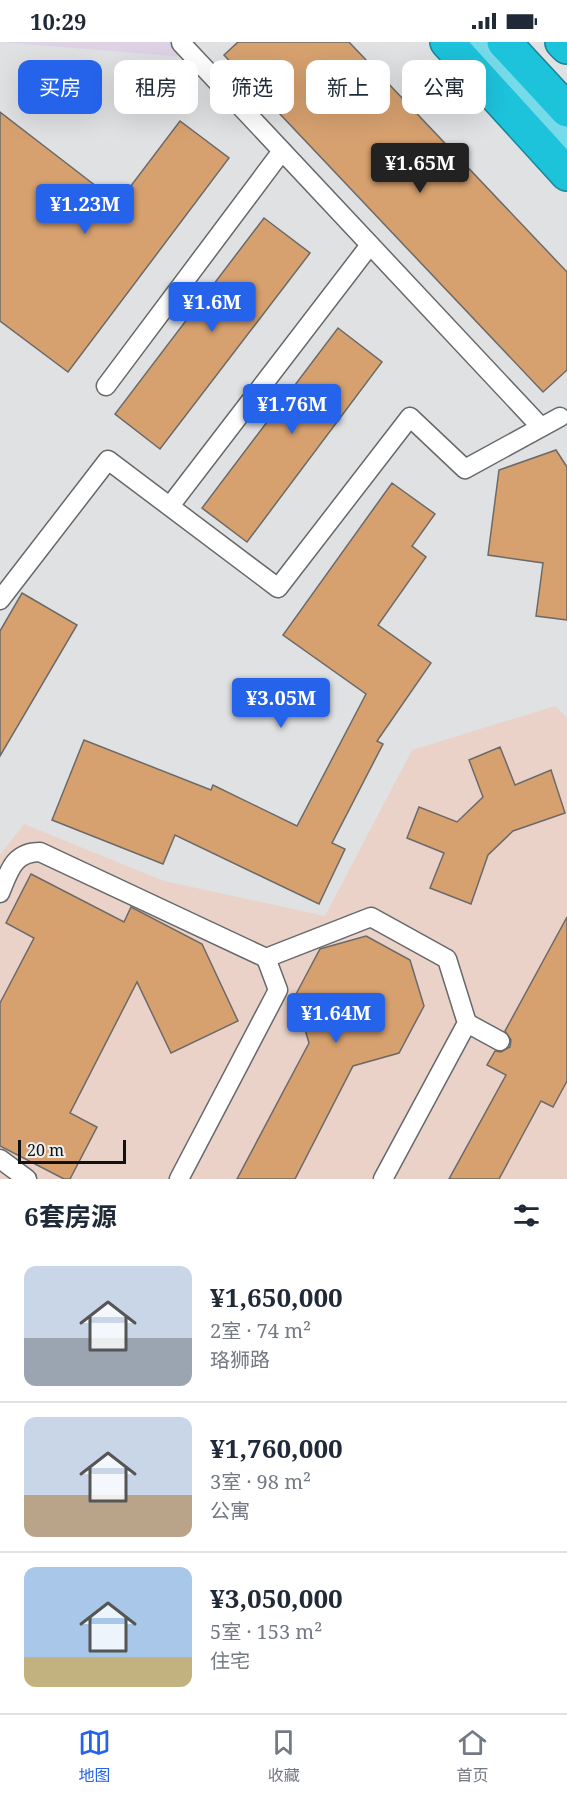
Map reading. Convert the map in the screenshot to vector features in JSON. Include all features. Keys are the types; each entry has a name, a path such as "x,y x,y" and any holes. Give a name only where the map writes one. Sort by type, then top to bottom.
{"highway":[{"path":"447,42 564,158"},
{"path":"504,42 567,110"},
{"path":"562,42 567,47"}],"main road":[{"path":"481,42 564,158"}],"lane":[{"path":"162,42 182,43 540,426"},
{"path":"106,386 282,151"},
{"path":"170,506 370,245"},
{"path":"0,600 108,460 278,588 410,417 465,469 540,426 565,418"},
{"path":"0,893 18,858 25,853 40,852 266,958 278,990 179,1179"},
{"path":"266,958 371,917 447,959 466,1023 383,1179"},
{"path":"466,1023 500,1041"},
{"path":"0,1159 27,1179"}],"shaded area":[{"path":"0,42 198,42 183,57"},
{"path":"555,706 567,718 567,1179 0,1179 0,855 24,824 164,881 325,916 412,750"}],"building":[{"path":"238,42 349,42 366,60 306,60 306,114 390,114 390,85 402,98 402,114 417,114 567,272 567,370 543,392 280,114 294,114 294,60 229,60 224,55"},
{"path":"0,112 118,203 180,121 229,158 68,372 0,321"},
{"path":"264,218 310,253 160,449 115,414"},
{"path":"338,328 382,362 247,542 202,508"},
{"path":"556,450 567,467 567,620 536,616 543,563 488,555 499,470"},
{"path":"392,483 435,514 412,546 426,557 378,625 431,663 377,741 383,744 332,843 345,849 319,904 175,835 163,864 52,820 84,740 211,790 213,785 297,826 366,694 283,635"},
{"path":"22,593 77,625 0,756 0,631"},
{"path":"500,747 515,785 551,770 565,813 513,831 488,855 471,904 430,888 444,853 407,838 419,807 457,822 483,797 469,760"},
{"path":"31,874 124,922 131,907 202,944 238,1021 171,1053 137,982 70,1113 97,1127 70,1179 64,1179 0,1146 0,1003 34,938 6,923"},
{"path":"567,917 567,1081 553,1107 541,1101 499,1179 449,1179 506,1075 487,1065 495,1051 501,1052 510,1047 511,1040 505,1031"},
{"path":"366,936 410,960 424,1006 399,1053 353,1066 295,1179 237,1179 309,1043 295,996 320,949"}]}
